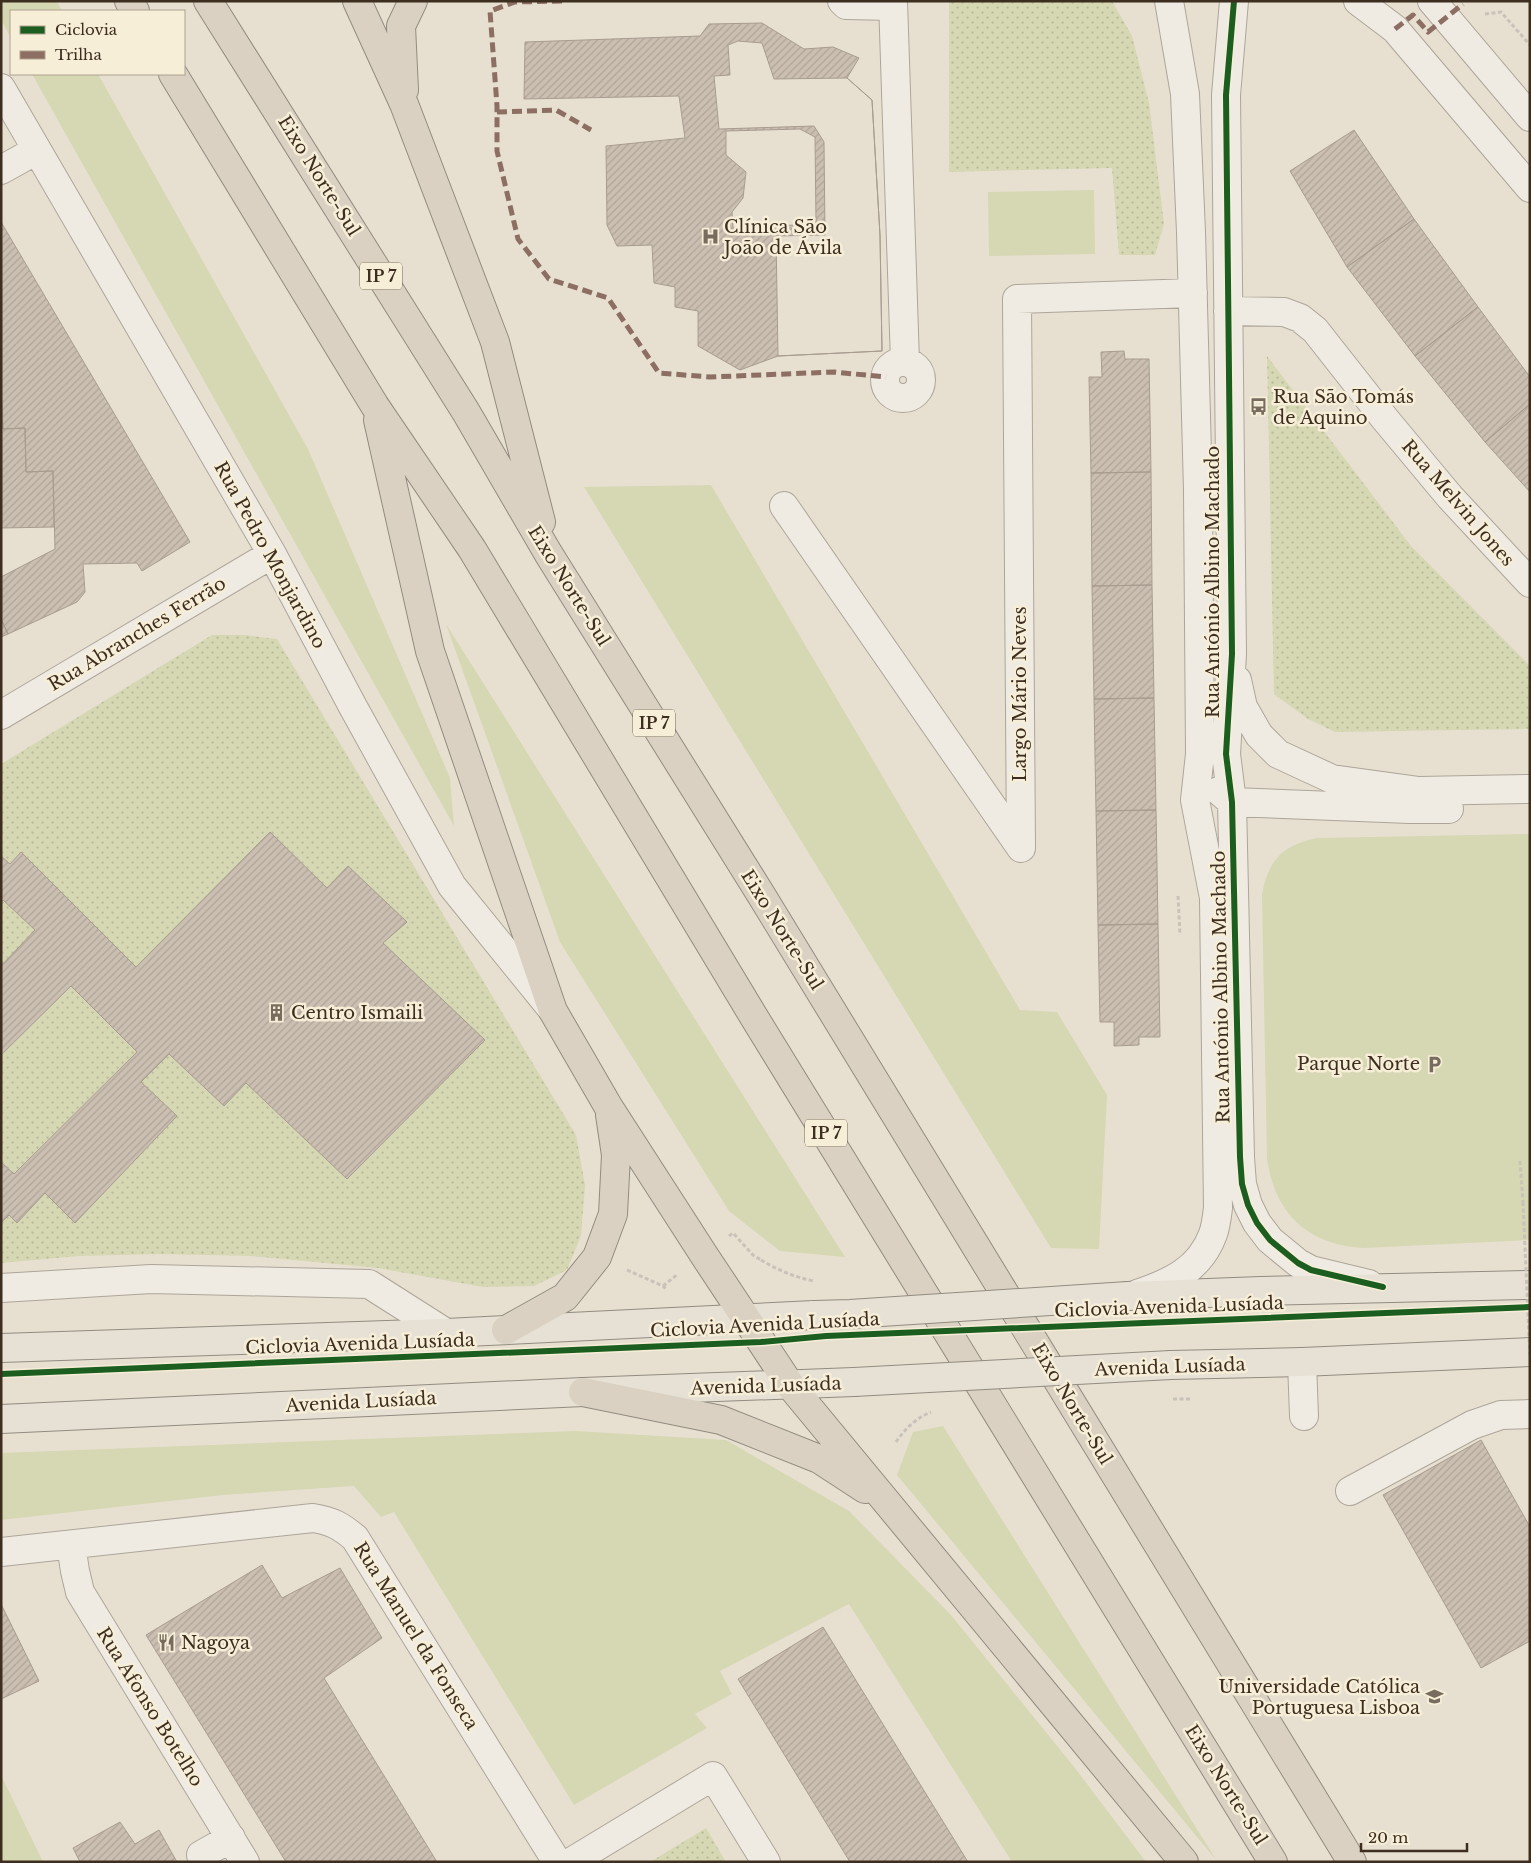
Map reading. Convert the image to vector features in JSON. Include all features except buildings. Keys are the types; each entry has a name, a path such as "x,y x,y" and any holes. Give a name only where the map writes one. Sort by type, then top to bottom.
{"highway":[{"name":"Eixo Norte-Sul","path":"208,1 466,412 548,553 765,902 1352,1862"},
{"path":"356,1 404,104 495,342 548,553"},
{"path":"404,104 401,26 413,1"},
{"name":"Eixo Norte-Sul","path":"174,75 375,406 472,549 754,1017 1273,1862"},
{"path":"375,406 430,651 554,1011 608,1106 790,1385 1184,1862"},
{"path":"506,1330 565,1297 598,1257 613,1214 616,1155 608,1106"},
{"path":"583,1392 721,1420 819,1459 889,1505"}],"main road":[{"path":"1,1348 446,1333 745,1317 850,1314 1128,1296 1383,1287 1525,1296"},
{"name":"Avenida Lusíada","path":"1,1419 583,1392 790,1385 1171,1365 1302,1362 1530,1352"}],"street":[{"path":"842,1 846,5 893,4 905,362"},
{"name":"Rua António Albino Machado","path":"1128,1296 1166,1284 1192,1267 1214,1234 1218,1208 1214,898 1195,800 1200,754 1198,490 1193,294 1185,94 1170,1"},
{"name":"Rua António Albino Machado","path":"1234,1 1226,95 1232,654 1226,754 1232,802 1242,1184 1248,1205 1257,1223 1270,1240 1298,1264 1311,1270 1383,1287"},
{"path":"1358,1 1395,30 1530,188"},
{"path":"1432,1 1530,117"},
{"name":"Rua Pedro Monjardino","path":"1,88 272,554 352,705 452,886 554,1011"},
{"path":"1,170 37,150"},
{"name":"Largo Mário Neves","path":"784,506 1021,848 1017,299 1193,294"},
{"name":"Rua Melvin Jones","path":"1228,310 1284,312 1300,318 1315,330 1385,419 1445,490 1530,583"},
{"name":"Rua Abranches Ferrão","path":"1,715 272,554"},
{"path":"1232,654 1243,707 1259,736 1278,754 1332,779 1419,791 1530,789"},
{"path":"1200,754 1216,789 1232,802 1410,810 1530,807"},
{"path":"1,1288 151,1279 370,1284 446,1333"},
{"path":"1302,1362 1304,1416"},
{"path":"1350,1491 1472,1425 1501,1416 1530,1414"},
{"name":"Rua Manuel da Fonseca","path":"1,1552 313,1518 326,1520 342,1526 355,1538 557,1862"},
{"name":"Rua Afonso Botelho","path":"71,1545 74,1571 80,1592 245,1862"},
{"path":"571,1862 713,1776 766,1862"},
{"path":"205,1862 201,1855 231,1838"}],"path":[{"path":"1483,14 1501,12 1530,45"},
{"path":"1520,1161 1530,1359"},
{"path":"1520,1252 1530,1252"},
{"path":"1525,1296 1530,1306"},
{"path":"896,1442 904,1430 916,1420 936,1411"}],"green space":[{"path":"1,1 57,1 62,10 10,10 10,36 1,20"},
{"path":"949,1 1112,1 1132,36 1149,103 1164,224 1155,255 1119,255 1112,168 949,172"},
{"path":"33,75 99,75 308,449 450,778 454,826"},
{"path":"1094,190 1095,254 989,256 988,192"},
{"path":"1267,356 1411,546 1530,666 1530,729 1335,732 1308,719 1274,694"},
{"path":"711,485 1020,1010 1057,1012 1107,1095 1099,1249 1051,1248 584,487"},
{"path":"446,624 845,1257 780,1251 729,1211 560,942"},
{"path":"212,635 245,635 277,639 576,1135 585,1185 581,1236 567,1270 534,1286 483,1287 378,1268 252,1256 160,1254 79,1256 1,1263 1,764"},
{"path":"1530,834 1530,1240 1364,1248 1344,1246 1326,1241 1311,1233 1286,1211 1271,1178 1267,1159 1262,895 1268,872 1273,863 1286,850 1305,841 1317,838"},
{"path":"943,1426 1217,1861 897,1475 913,1432"},
{"path":"576,1431 726,1440 849,1511 951,1615 1075,1768 1146,1862 1012,1862 849,1604 720,1671 732,1694 695,1714 707,1728 574,1805 394,1512 381,1517 354,1486 223,1495 1,1520 1,1453"},
{"path":"1,1775 43,1862 1,1862"},
{"path":"706,1828 726,1862 650,1862"}],"marked path":[{"path":"562,1 515,2 490,11 497,106 497,151 518,239 549,279 608,298 659,373 710,377 834,372 886,377"},
{"path":"1395,29 1413,15 1428,32 1463,4"},
{"path":"497,112 556,110 591,130"}],"cycle path":[{"path":"1234,1 1226,95 1232,654 1226,754 1232,802 1242,1184 1248,1205 1257,1223 1270,1240 1298,1263 1311,1270 1383,1287"},
{"name":"Ciclovia Avenida Lusíada","path":"1,1374 761,1342 826,1336 1530,1307"}],"place":[{"name":"Clínica São João de Ávila","path":"710,237"},
{"name":"Rua São Tomás de Aquino","path":"1259,407"},
{"name":"Centro Ismaili","path":"277,1013"},
{"name":"Parque Norte","path":"1434,1064"},
{"name":"Nagoya","path":"167,1643"},
{"name":"Universidade Católica Portuguesa Lisboa","path":"1434,1697"}]}
